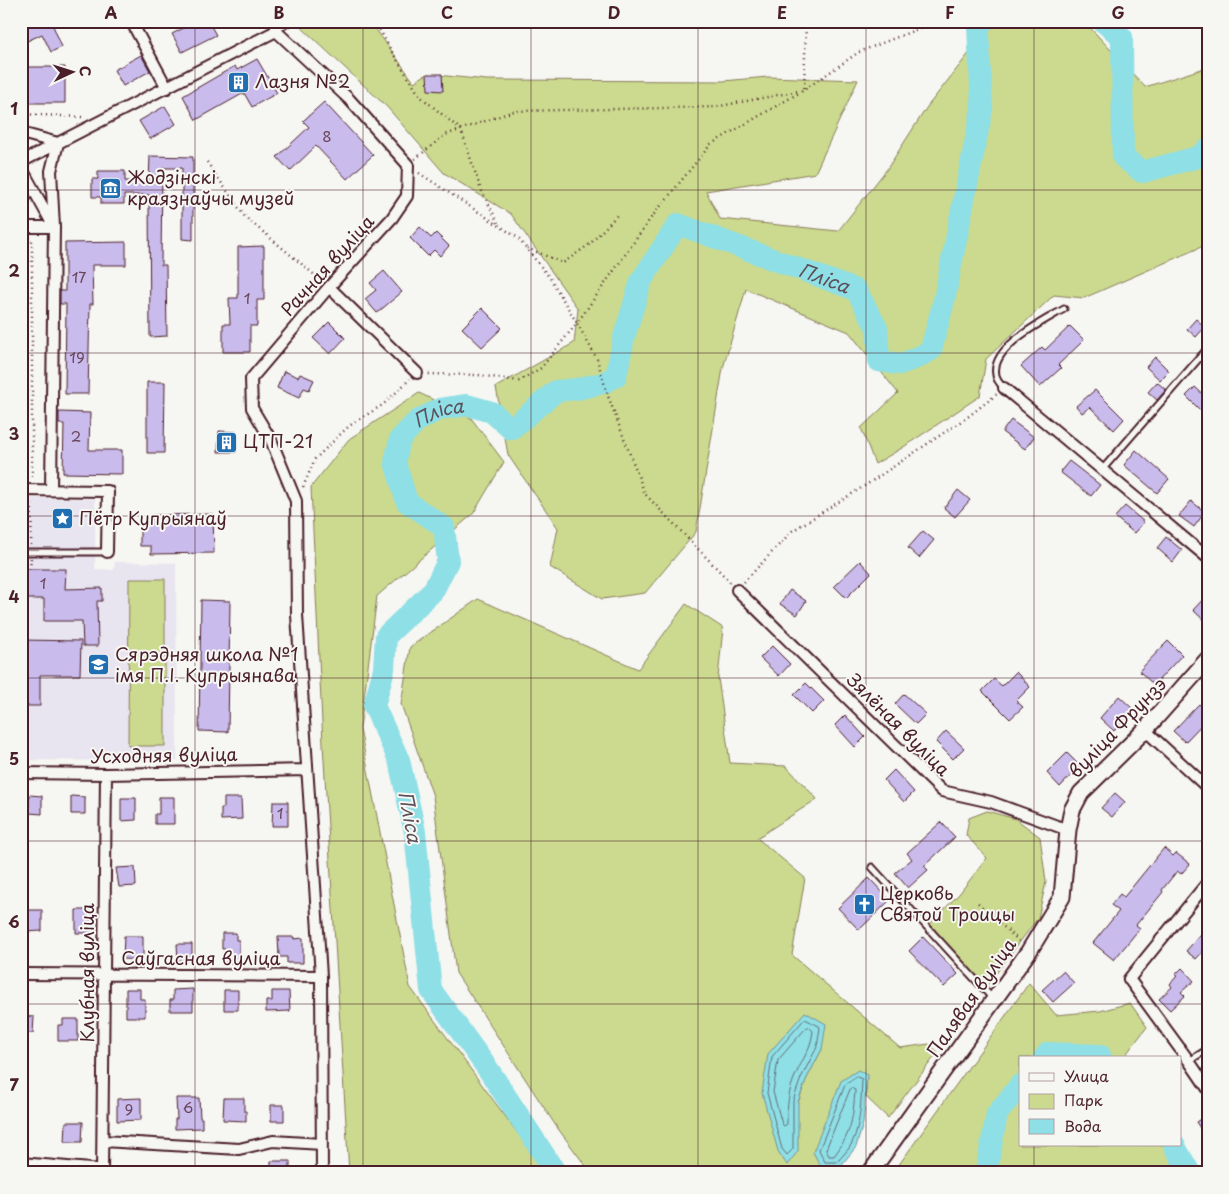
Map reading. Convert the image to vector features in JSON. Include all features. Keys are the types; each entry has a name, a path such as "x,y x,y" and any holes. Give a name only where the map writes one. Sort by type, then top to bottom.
{"street":[{"path":"131,21 167,88"},
{"path":"21,162 167,88 276,26 349,99 408,165"},
{"path":"21,133 58,144"},
{"path":"51,490 54,227 51,172 58,144"},
{"name":"Рачная вуліца","path":"296,502 271,440 252,408 250,396 251,379 329,287 392,218 407,196 408,165"},
{"path":"21,167 54,227"},
{"path":"24,231 54,227"},
{"path":"329,287 417,373"},
{"path":"1004,388 1101,471 1208,558"},
{"path":"26,490 108,491 107,552"},
{"path":"296,502 297,615 321,976 322,1173"},
{"name":"Зялёная вуліца","path":"738,590 942,791 991,802 1068,830"},
{"name":"вуліца Фрунзэ","path":"1068,830 1072,810 1081,793 1145,730 1208,659"},
{"path":"1145,730 1208,788"},
{"name":"Усходняя вуліца","path":"21,773 106,774 307,770"},
{"name":"Клубная вуліца","path":"102,1171 106,774"},
{"name":"Палявая вуліца","path":"870,1173 1029,951 1062,897 1068,830"},
{"path":"1208,882 1129,979 1208,1090"},
{"name":"Саўгасная вуліца","path":"21,974 321,976"},
{"path":"103,1141 239,1149 273,1141 322,1144"},
{"path":"21,1163 102,1171"}],"lane":[{"path":"276,26 290,21"},
{"path":"1004,388 996,376 996,362 1006,348 1022,335 1064,309"},
{"path":"1101,471 1208,348"},
{"path":"21,552 107,552"},
{"path":"872,867 994,1000"},
{"path":"1189,1061 1208,1049"}],"path":[{"path":"375,21 420,96 461,130 480,188 499,226"},
{"path":"804,90 806,21"},
{"path":"296,502 315,459 350,426 384,404 417,373 478,376 519,381 541,368 577,323 651,218 711,144 804,90 860,52 944,21"},
{"path":"804,90 715,107 514,111 445,135 408,165 518,238 550,278 597,359 608,396 645,494 738,590 792,531 882,475 969,416 1004,388"},
{"path":"21,114 82,117"},
{"path":"207,162 245,217 329,287"},
{"path":"525,247 563,263 590,244 619,213"},
{"path":"24,231 32,240 26,490 31,552 30,569"},
{"path":"978,903 1029,951"}],"shaded area":[{"name":"Сярэдняя школа №1 імя П.І. Купрыянава","path":"21,498 95,499 95,569 114,570 115,562 176,563 177,761 21,760"}],"green space":[{"path":"308,21 370,21 414,82 427,74 487,80 723,81 768,77 858,80 815,173 706,191 720,219 838,231 887,169 927,107 988,29 1007,21 1084,21 1145,87 1208,67 1208,244 1084,298 1054,295 986,359 980,396 875,464 861,428 898,393 849,332 746,289 723,368 696,532 645,593 602,599 550,567 558,528 508,455 496,387 574,343 578,309 511,214 444,173 387,107 300,26"},
{"path":"419,393 471,418 504,462 473,514 377,596 360,729 410,987 547,1173 349,1173 323,744 311,487 349,439"},
{"path":"129,579 165,579 165,746 128,746"},
{"path":"478,599 638,669 686,604 723,628 718,678 730,763 786,766 817,799 757,838 805,878 792,955 900,1048 929,1044 938,1052 888,1118 866,1097 867,1075 821,1167 839,1168 837,1173 591,1173 556,1126 456,973 433,796 401,704 410,647","holes":["805,1012 822,1049 806,1080 798,1103"]},
{"path":"987,811 1016,819 1040,837 1046,882 1038,918 985,988 930,924 959,894 987,858 966,835 969,818"},
{"path":"1029,983 1056,1015 1100,1011 1130,1003 1147,1027 1127,1053 1128,1056 1019,1056 1019,1146 1182,1146 1182,1143 1201,1173 893,1173"}],"water":[{"path":"805,1012 826,1024 822,1049 806,1080 798,1102 798,1151 787,1165 778,1151 762,1093 768,1054"},
{"path":"858,1070 867,1075 863,1124 856,1147 839,1168 821,1167 813,1152 841,1081"}],"building":[{"path":"27,21 51,21 62,47 51,52 42,34 21,44 21,24"},
{"path":"197,21 208,21 216,35 182,52 172,34"},
{"path":"141,55 150,71 123,86 114,70"},
{"name":"Лазня №2","path":"257,59 277,93 252,107 244,93 196,120 183,96 235,66 237,70"},
{"path":"21,67 65,67 65,103 21,103"},
{"path":"427,74 442,74 443,91 428,90"},
{"path":"324,102 373,155 347,179 316,146 290,171 277,157 309,127 303,121"},
{"path":"165,106 176,124 150,139 139,121"},
{"path":"150,156 193,157 193,240 182,239 182,168 162,168 161,265 166,265 167,336 150,337 149,195 124,195 124,204 101,204 101,197 92,197 92,179 98,179 98,171 125,171 125,181 149,181"},
{"path":"420,227 431,238 436,233 449,246 440,256 434,250 428,256 410,238"},
{"path":"126,242 126,265 92,265 93,304 90,304 88,394 65,394 66,304 60,304 60,291 65,291 65,243"},
{"path":"264,246 264,300 257,300 257,326 250,326 250,352 223,352 223,324 230,324 229,298 238,298 238,247"},
{"path":"384,271 402,292 377,313 365,299 376,290 370,283"},
{"path":"482,308 502,328 482,347 462,328"},
{"path":"1196,319 1205,327 1196,337 1187,329"},
{"path":"329,322 345,338 330,354 313,338"},
{"path":"1070,326 1084,340 1058,365 1061,368 1040,387 1021,366 1042,347 1045,350"},
{"path":"1155,357 1169,371 1160,380 1146,367"},
{"path":"284,371 298,377 300,374 314,380 309,390 304,388 299,398 277,388"},
{"path":"147,382 165,382 164,453 147,453"},
{"path":"1157,382 1166,390 1157,400 1148,392"},
{"path":"1195,387 1208,399 1208,402 1200,410 1186,396"},
{"path":"1095,390 1124,419 1114,430 1090,407 1082,413 1076,406"},
{"path":"59,412 90,413 89,450 122,450 122,474 63,473 64,424 59,424"},
{"path":"1011,420 1034,437 1025,449 1002,432"},
{"name":"ЦТП-21","path":"219,431 236,432 236,452 218,452"},
{"path":"1136,450 1169,479 1157,493 1124,465"},
{"path":"1069,461 1100,485 1091,496 1060,472"},
{"path":"958,490 970,500 955,517 944,508"},
{"path":"1191,501 1205,512 1194,527 1179,516"},
{"path":"1125,506 1144,522 1134,533 1115,517"},
{"path":"213,514 214,553 151,554 151,546 140,546 140,524 152,524 152,515"},
{"path":"923,531 934,540 919,558 908,548"},
{"path":"1166,537 1182,550 1173,562 1157,548"},
{"path":"860,561 871,573 846,598 834,586"},
{"path":"21,569 66,569 65,589 102,588 102,601 97,601 98,646 83,646 82,621 44,621 44,599 21,599"},
{"path":"790,590 806,601 797,615 780,604"},
{"path":"1208,594 1208,624 1193,610"},
{"path":"201,600 230,601 228,732 199,731"},
{"path":"21,640 81,641 80,675 40,675 40,706 21,706"},
{"path":"1168,641 1182,655 1154,685 1139,671"},
{"path":"772,646 790,664 779,676 760,658"},
{"path":"1016,672 1030,687 1016,701 1023,707 1010,719 982,691 994,679 1002,686"},
{"path":"806,683 824,701 812,713 794,695"},
{"path":"904,694 926,714 916,724 895,704"},
{"path":"1119,696 1133,709 1114,731 1100,718"},
{"path":"1199,704 1208,713 1208,718 1185,742 1173,731"},
{"path":"845,715 865,737 855,747 835,725"},
{"path":"946,731 964,748 953,759 936,742"},
{"path":"1067,753 1080,766 1060,787 1047,773"},
{"path":"894,770 914,792 904,802 884,780"},
{"path":"1115,793 1125,802 1112,817 1101,808"},
{"path":"29,795 42,796 42,814 29,813"},
{"path":"71,796 85,797 85,814 71,814"},
{"path":"159,797 174,797 174,824 155,824 155,814 159,814"},
{"path":"121,798 136,798 136,820 121,821"},
{"path":"224,798 241,798 242,819 221,820 221,808 224,808"},
{"path":"273,802 288,802 288,826 272,826"},
{"path":"941,822 955,837 924,866 928,870 908,888 895,873 912,859 907,853"},
{"path":"1164,848 1173,856 1176,853 1190,864 1181,874 1177,871 1162,890 1163,892 1136,925 1140,928 1114,960 1093,943 1119,911 1111,905 1120,894 1124,897"},
{"path":"135,867 136,886 119,887 116,868"},
{"name":"Церковь Святой Троицы","path":"869,878 890,900 859,930 838,908"},
{"path":"24,910 42,910 42,931 24,932"},
{"path":"76,910 91,910 91,933 76,933"},
{"path":"1208,926 1208,946 1196,959 1186,951"},
{"path":"222,933 236,933 236,940 239,940 239,963 226,963 226,949 222,949"},
{"path":"124,936 143,936 143,960 123,959"},
{"path":"278,937 303,938 303,963 287,963 287,957 279,957"},
{"path":"923,937 958,974 944,987 909,951"},
{"path":"177,944 192,944 192,960 178,961"},
{"path":"1182,968 1194,981 1181,992 1185,996 1170,1010 1159,999 1172,987 1170,984"},
{"path":"1063,971 1074,983 1053,1002 1042,990"},
{"path":"126,989 140,989 140,999 145,999 145,1017 126,1017"},
{"path":"193,989 193,1011 170,1011 170,1000 173,1000 173,990"},
{"path":"224,990 238,990 238,1010 224,1010"},
{"path":"272,991 289,991 290,1011 266,1012 266,1001 272,1001"},
{"path":"21,1016 34,1017 33,1033 21,1033"},
{"path":"63,1019 78,1019 78,1041 58,1041 58,1025 63,1025"},
{"path":"141,1098 141,1120 117,1121 117,1099"},
{"path":"176,1098 199,1098 202,1128 175,1129 175,1119 177,1119"},
{"path":"224,1098 244,1098 246,1121 223,1120"},
{"path":"271,1105 284,1105 284,1121 271,1121"},
{"path":"1208,1114 1208,1140 1196,1122"},
{"path":"66,1122 83,1122 82,1142 65,1142"},
{"path":"271,1161 290,1161 290,1173 271,1173"}],"waterway":[{"name":"Пліса","path":"556,1173 490,1072 431,990 415,832 399,760 374,706 384,669 386,636 433,591 448,561 444,527 407,502 395,462 400,439 417,421 440,409 467,405 492,412 511,429 556,391 577,389 603,383 616,376 624,337 641,281 678,224 856,290 877,328 879,361 900,364 917,358 931,350 944,300 982,109 978,26 984,21"},
{"name":"Пліса","path":"1102,21 1122,37 1123,157 1142,172 1198,157 1208,149"},
{"name":"Пліса","path":"1046,1056 1048,1053 1100,1056"},
{"name":"Пліса","path":"986,1173 997,1114 1019,1086"},
{"name":"Пліса","path":"1175,1146 1190,1173"}],"place":[{"name":"Лазня №2","path":"239,82"},
{"name":"Жодзінскі краязнаўчы музей","path":"111,188"},
{"name":"ЦТП-21","path":"227,442"},
{"name":"Пётр Купрыянаў","path":"63,519"},
{"name":"Сярэдняя школа №1 імя П.І. Купрыянава","path":"99,665"},
{"name":"Церковь Святой Троицы","path":"864,904"}]}
